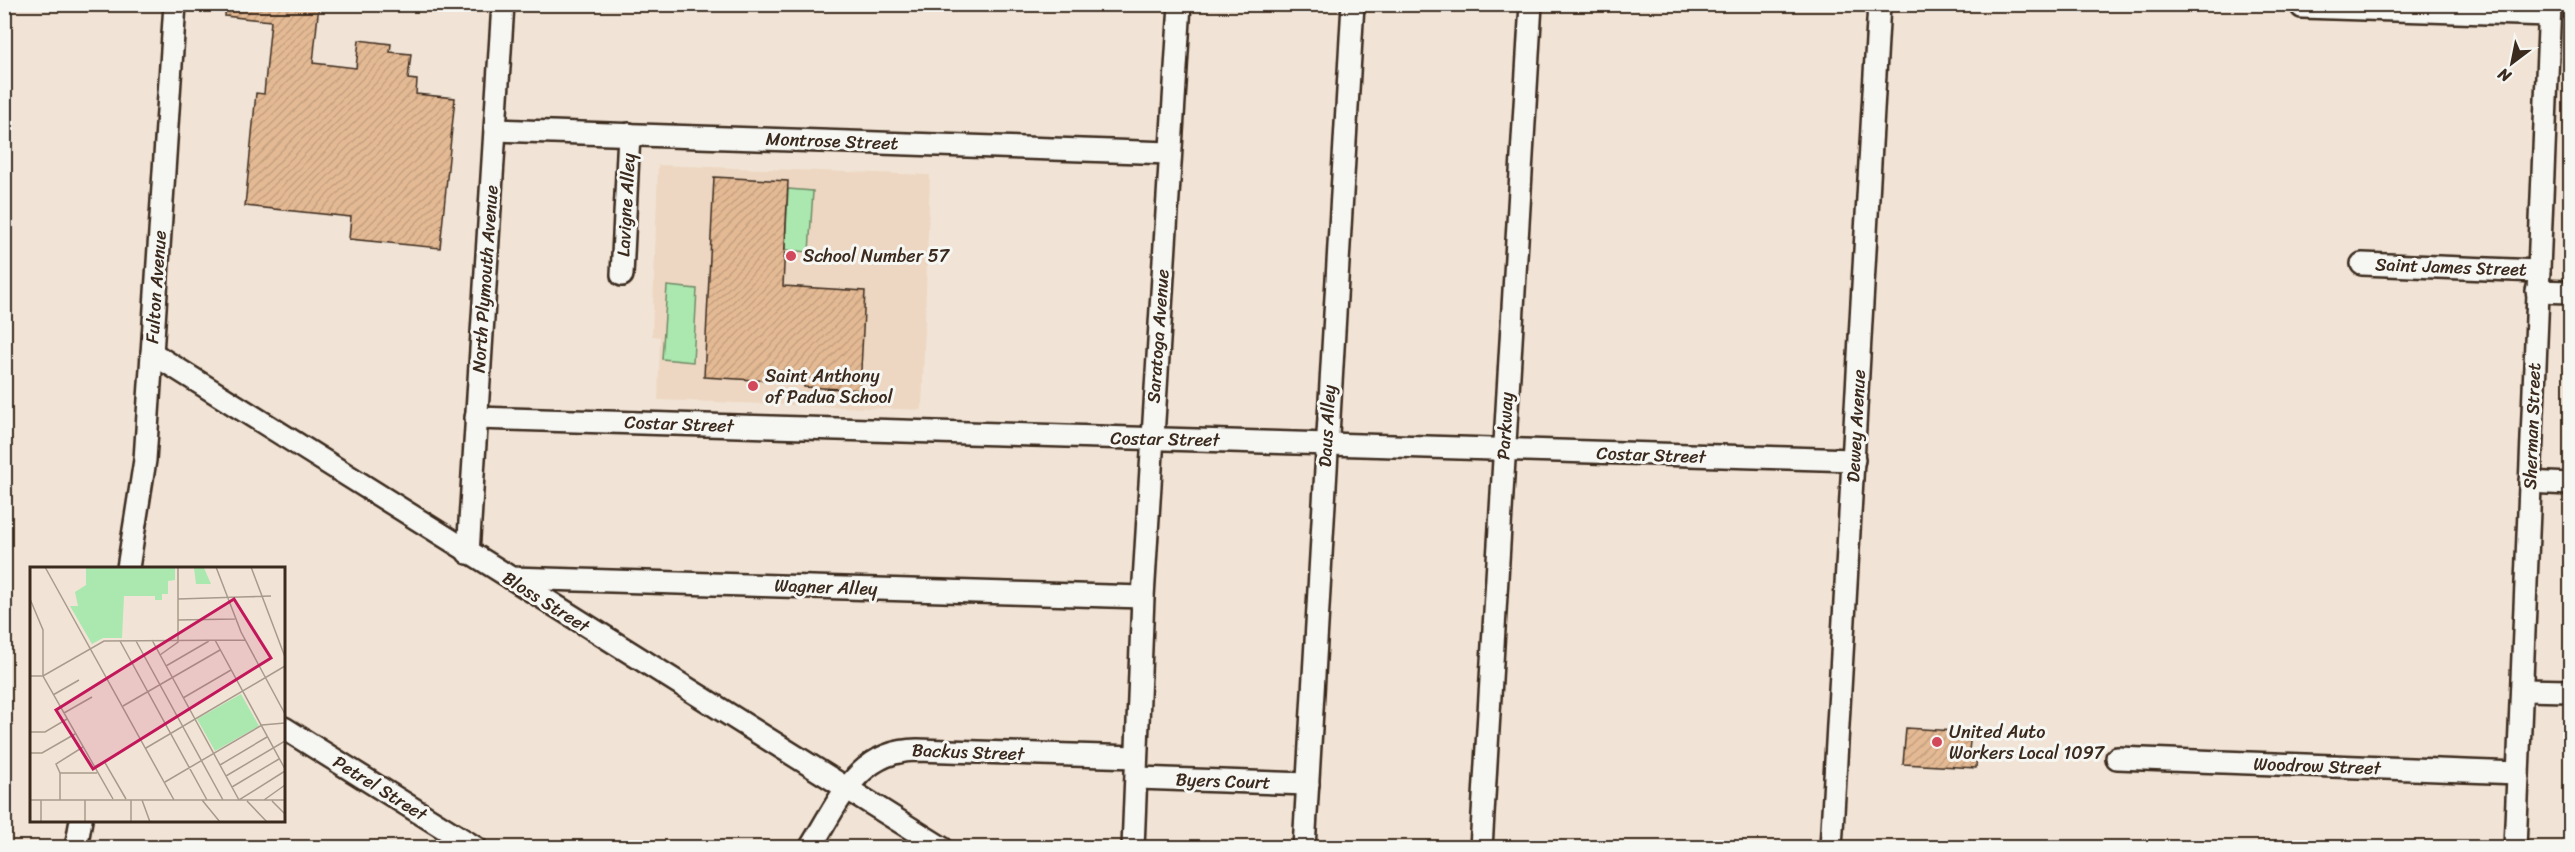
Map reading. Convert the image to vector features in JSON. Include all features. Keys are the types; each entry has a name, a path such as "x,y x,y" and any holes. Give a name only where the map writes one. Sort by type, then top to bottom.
{"street":[{"name":"Fulton Avenue","path":"128,567 145,460 176,4"},
{"name":"North Plymouth Avenue","path":"468,553 503,4"},
{"name":"Saratoga Avenue","path":"1132,848 1143,597 1180,4"},
{"name":"Daus Alley","path":"1304,848 1353,4"},
{"name":"Parkway","path":"1481,848 1531,4"},
{"name":"Dewey Avenue","path":"1831,848 1879,4"},
{"path":"2302,7 2549,10"},
{"name":"Sherman Street","path":"2515,848 2549,10"},
{"name":"Montrose Street","path":"495,130 1170,153"},
{"name":"Lavigne Alley","path":"622,275 629,134"},
{"name":"Saint James Street","path":"2362,264 2538,281 2571,292"},
{"name":"Bloss Street","path":"152,353 942,848"},
{"name":"Costar Street","path":"476,418 1854,460"},
{"path":"2530,482 2571,484"},
{"name":"Wagner Alley","path":"509,578 1143,597"},
{"path":"2522,690 2571,691"},
{"name":"Petrel Street","path":"285,729 476,848"},
{"name":"Backus Street","path":"810,848 847,789 871,762 892,752 904,750 1137,768"},
{"name":"Woodrow Street","path":"2116,758 2518,773"},
{"name":"Byers Court","path":"1137,768 1308,784"},
{"path":"76,848 81,822"}],"shaded area":[{"name":"School Number 57","path":"658,165 930,175 922,410 658,400 660,337 652,336"}],"green space":[{"path":"788,189 813,191 809,252 785,250"},
{"path":"667,286 697,289 693,362 662,359"}],"building":[{"path":"226,4 319,4 313,63 356,68 359,40 391,44 390,52 411,54 408,79 417,80 416,94 455,98 440,248 349,239 351,217 245,206 256,93 264,94 271,21 225,16"},
{"path":"714,177 788,181 783,286 865,291 860,390 804,387 804,383 704,377"},
{"name":"United Auto Workers Local 1097","path":"1906,728 1971,732 1969,751 1977,752 1976,768 1903,764"}],"place":[{"name":"School Number 57","path":"791,256"},
{"name":"Saint Anthony of Padua School","path":"753,386"},
{"name":"United Auto Workers Local 1097","path":"1937,742"}]}
